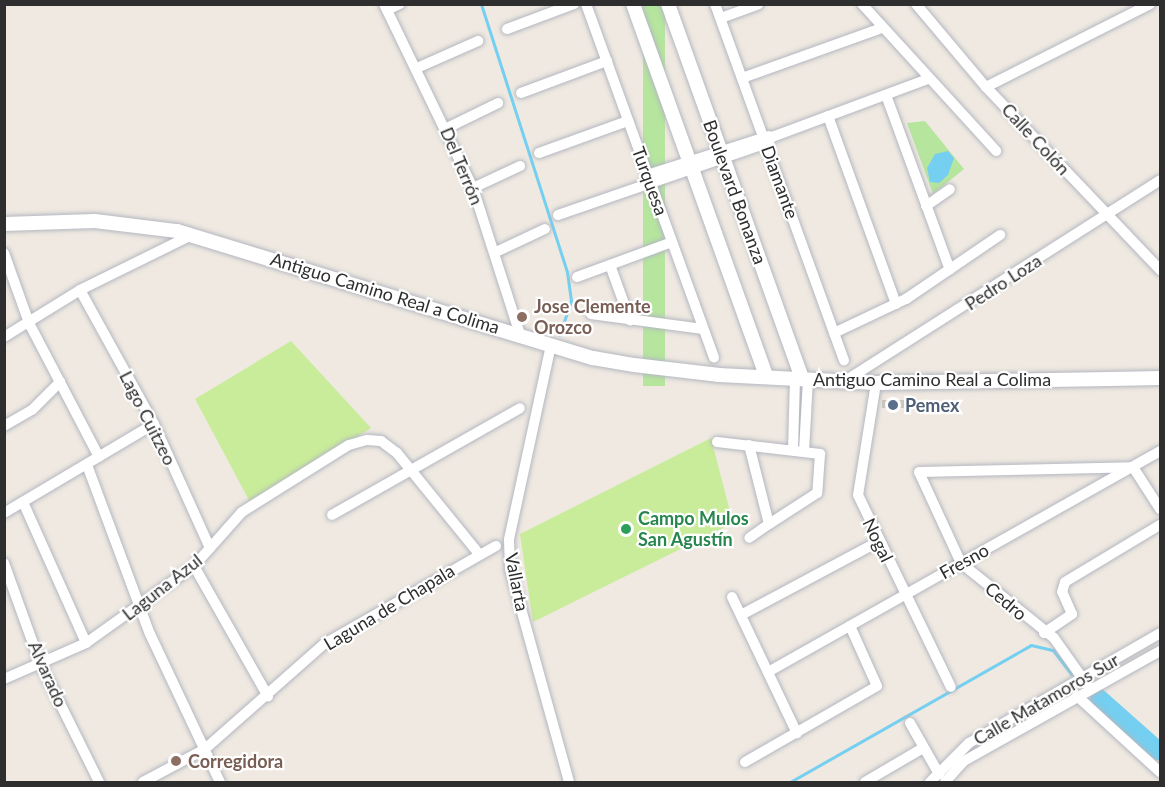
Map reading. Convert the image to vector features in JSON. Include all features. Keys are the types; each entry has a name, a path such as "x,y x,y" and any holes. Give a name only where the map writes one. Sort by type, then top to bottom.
{"main road":[{"name":"Boulevard Bonanza","path":"633,4 766,376"},
{"name":"Boulevard Bonanza","path":"668,4 802,379"},
{"name":"Antiguo Camino Real a Colima","path":"4,224 95,221 192,235 551,345 634,365 876,383 1161,378"}],"street":[{"path":"386,7 400,4"},
{"path":"507,29 574,4"},
{"name":"Turquesa","path":"586,4 714,358"},
{"name":"Diamante","path":"715,4 767,138 844,360"},
{"path":"721,18 759,4"},
{"path":"862,4 879,28 996,151"},
{"name":"Calle Colón","path":"916,4 986,87 1160,268"},
{"path":"986,87 1149,4"},
{"name":"Del Terrón","path":"386,7 447,128 473,188 496,252 520,334"},
{"path":"742,78 879,28"},
{"path":"417,68 478,41"},
{"path":"521,93 607,61"},
{"path":"558,215 649,179 928,79"},
{"path":"886,95 950,270"},
{"path":"447,128 498,103"},
{"path":"828,116 896,304"},
{"path":"539,153 628,121"},
{"path":"473,188 520,166"},
{"name":"Pedro Loza","path":"845,381 1161,180"},
{"path":"926,206 950,189"},
{"path":"496,252 545,229"},
{"path":"4,337 80,290 192,235"},
{"path":"834,333 896,304 1000,235"},
{"path":"578,277 672,242"},
{"path":"4,253 29,323 99,457"},
{"path":"610,265 630,320"},
{"name":"Lago Cuitzeo","path":"80,290 154,424 210,548"},
{"path":"591,314 703,329"},
{"name":"Vallarta","path":"551,345 508,540 510,570 569,783"},
{"path":"798,450 802,379"},
{"path":"4,426 32,410 60,382"},
{"name":"Nogal","path":"876,383 858,495 878,542 951,687"},
{"path":"332,515 412,472 520,408"},
{"path":"4,513 154,424"},
{"name":"Laguna Azul","path":"4,679 86,643 141,606 194,567 242,512 349,446 367,440 381,441 412,472"},
{"path":"717,442 798,450 820,456 818,490 749,538"},
{"path":"748,445 769,524"},
{"name":"Fresno","path":"768,672 1161,451"},
{"path":"87,465 141,606 220,783"},
{"path":"1133,466 1161,509"},
{"name":"Cedro","path":"1090,689 1061,646 961,563 919,472 1133,466"},
{"path":"412,472 479,554"},
{"path":"23,502 86,643"},
{"path":"1044,633 1072,614 1062,592 1065,582 1161,525"},
{"path":"741,615 878,542"},
{"name":"Laguna de Chapala","path":"143,783 205,749 268,696 324,644 496,546"},
{"name":"Alvarado","path":"4,563 40,663 99,783"},
{"path":"194,567 268,696"},
{"path":"732,597 796,733"},
{"path":"745,762 877,686 849,626"},
{"name":"Calle Matamoros Sur","path":"936,771 969,743 1161,633"},
{"name":"Calle Matamoros Sur","path":"947,782 964,761 1161,651"},
{"path":"1077,696 1161,772"},
{"path":"910,723 936,771 947,782"},
{"path":"865,783 923,748"},
{"path":"930,783 936,771"}],"green space":[{"path":"643,5 665,5 665,386 643,386"},
{"path":"925,121 964,169 933,194 907,123"},
{"path":"291,341 371,428 250,502 195,399"},
{"name":"Campo Mulos San Agustín","path":"711,438 733,523 533,622 520,534"}],"water":[{"path":"948,151 954,158 948,175 939,183 930,182 927,168 935,154"}],"building":[{"name":"Pemex","path":"882,400 904,400 904,408 882,408"}],"waterway":[{"path":"481,4 567,272 571,301 559,335"},
{"path":"790,782 1031,645 1053,650 1071,674"},
{"path":"1094,696 1099,698"},
{"path":"1099,698 1160,752"}],"place":[{"name":"Jose Clemente Orozco","path":"522,317"},
{"name":"Pemex","path":"893,405"},
{"name":"Campo Mulos San Agustín","path":"626,529"},
{"name":"Corregidora","path":"176,761"}]}
